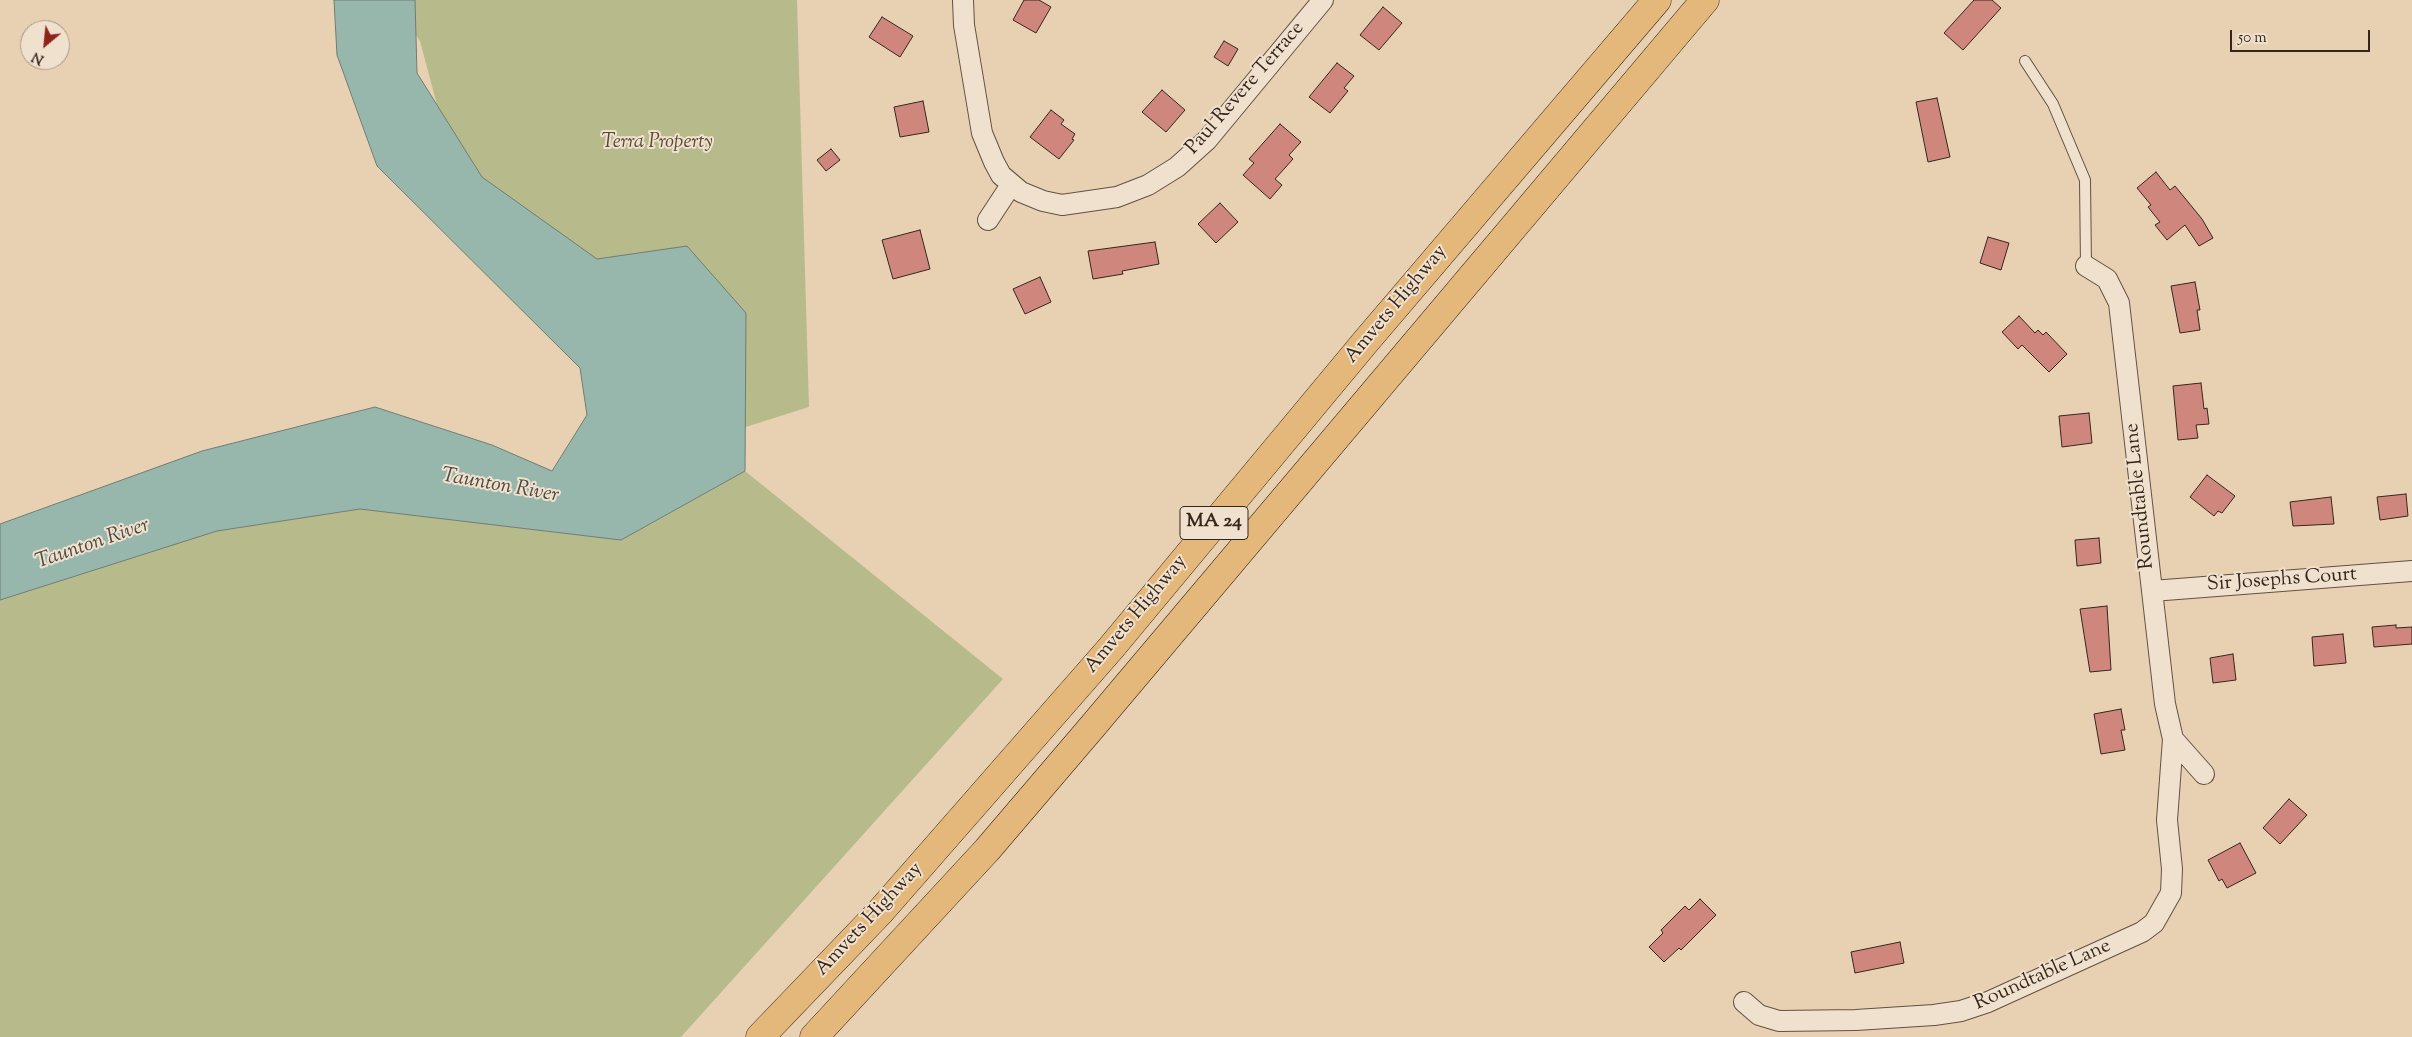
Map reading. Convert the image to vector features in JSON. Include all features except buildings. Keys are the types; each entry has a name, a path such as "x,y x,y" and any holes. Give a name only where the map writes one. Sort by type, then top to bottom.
{"highway":[{"name":"Amvets Highway","path":"760,1037 880,912 1085,678 1367,340 1657,0"},
{"name":"Amvets Highway","path":"814,1037 987,850 1092,728 1705,0"}],"street":[{"name":"Paul Revere Terrace","path":"963,0 964,25 982,133 994,162 1011,186 1020,192 1043,202 1072,204 1117,197 1163,176 1191,156 1323,0"},
{"path":"988,220 1011,186"},
{"name":"Roundtable Lane","path":"1744,1002 1759,1015 1779,1021 1866,1020 1934,1016 1961,1011 1988,1002 2142,932 2154,923 2170,893 2172,869 2167,820 2172,739 2165,704 2119,303 2107,280 2086,266"},
{"name":"Sir Josephs Court","path":"2152,591 2412,572"},
{"path":"2172,739 2204,774"}],"lane":[{"path":"2025,61 2053,104 2085,180 2086,266"}],"green space":[{"name":"Terra Property","path":"392,0 797,0 809,407 698,442 598,287 449,150 420,41"},
{"path":"745,471 1003,679 681,1037 0,1037 0,600 217,531 360,509 621,540"}],"water":[{"name":"Taunton River","path":"334,0 415,0 417,73 482,177 597,259 687,246 746,313 745,471 621,540 360,509 217,531 0,600 0,524 202,451 375,407 492,445 552,471 587,415 580,368 377,166 337,55"}]}
